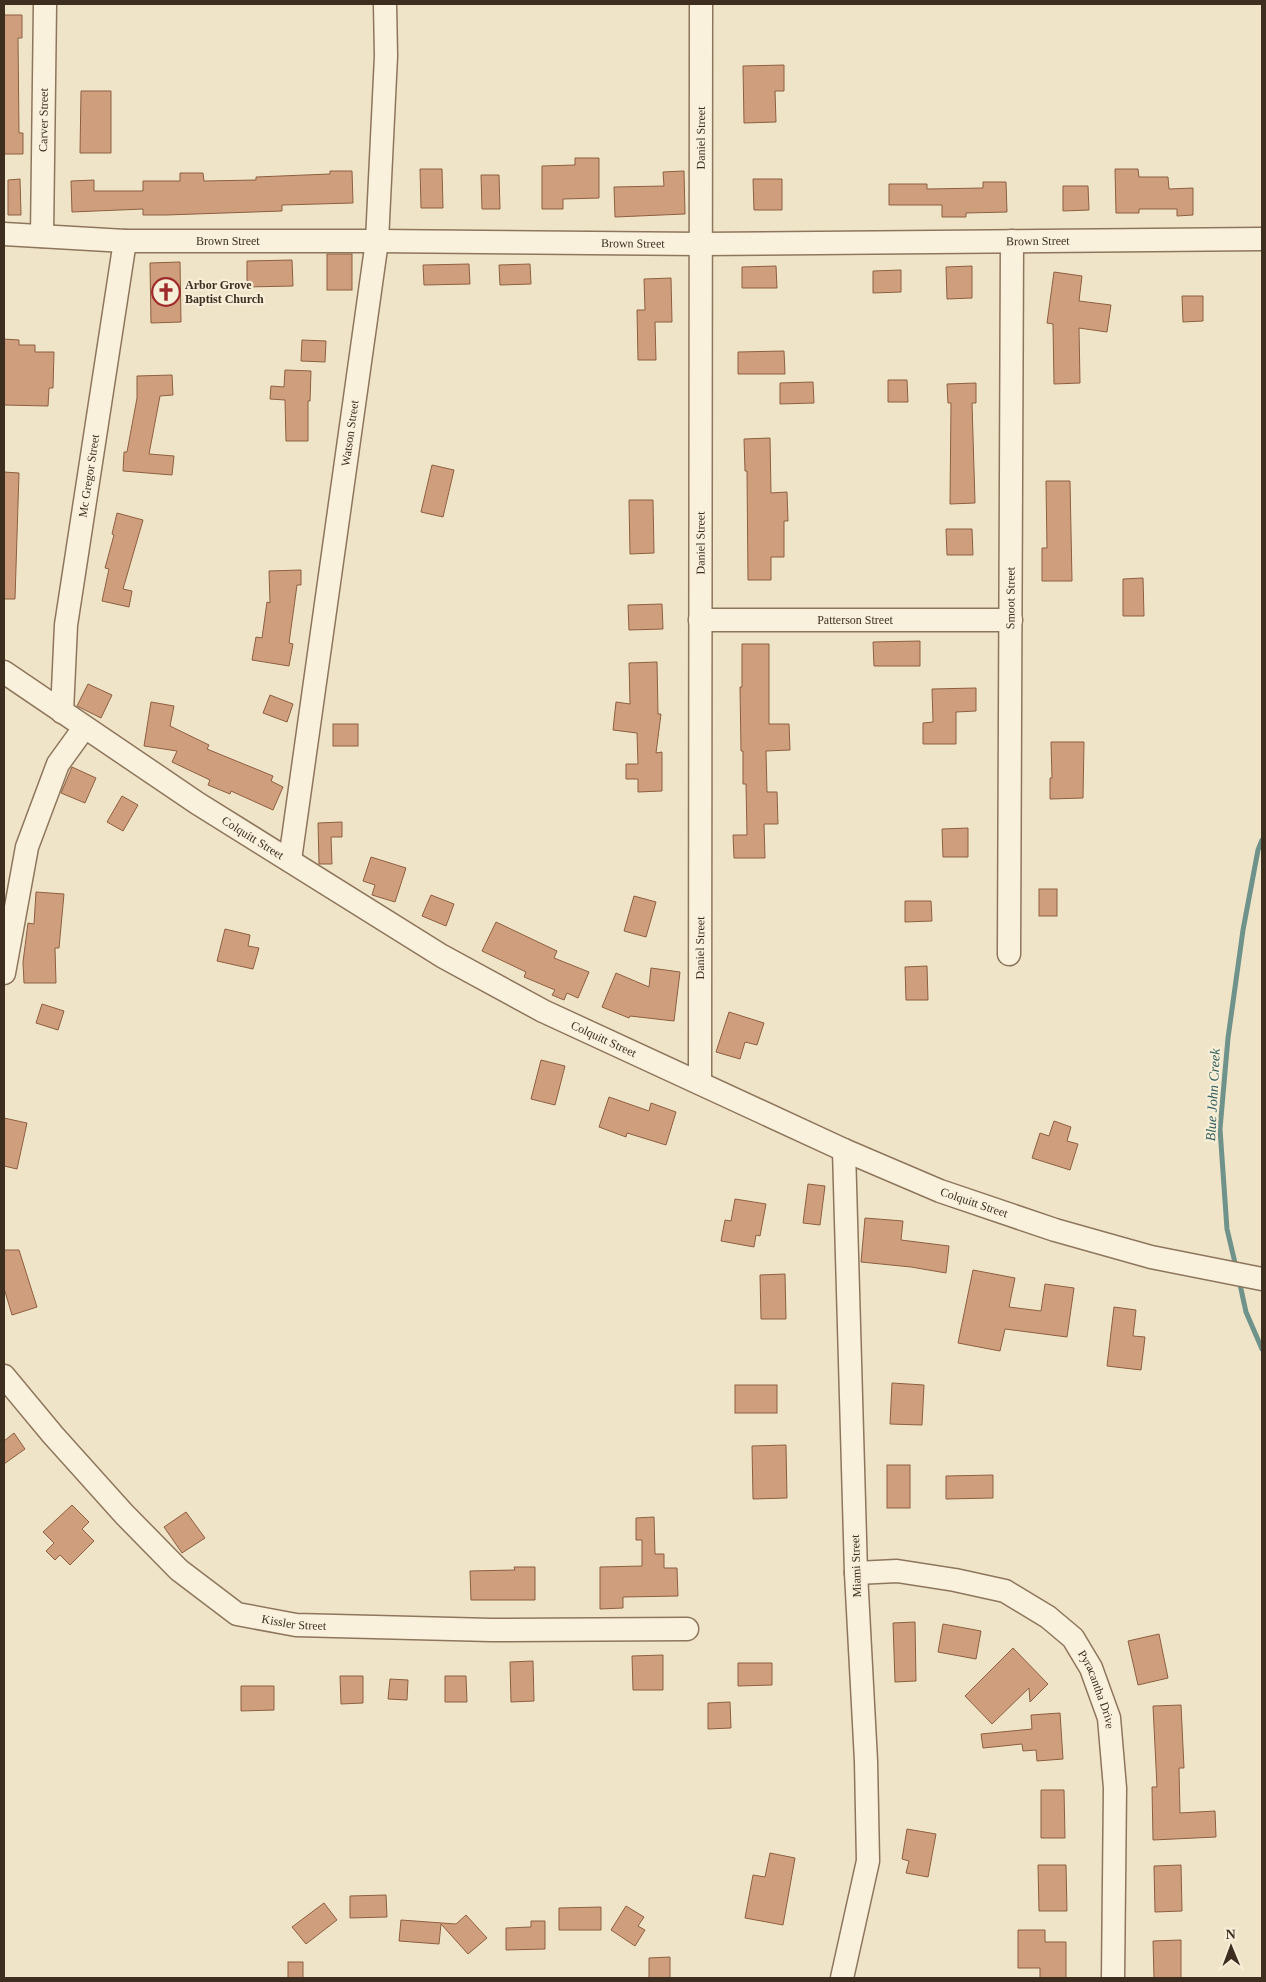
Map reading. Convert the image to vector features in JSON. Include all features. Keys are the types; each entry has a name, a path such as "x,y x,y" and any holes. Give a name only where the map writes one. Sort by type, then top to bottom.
{"street":[{"name":"Carver Street","path":"42,236 45,4"},
{"name":"Watson Street","path":"290,860 377,241 386,56 385,4"},
{"name":"Daniel Street","path":"700,1083 701,4"},
{"name":"Brown Street","path":"4,234 125,242 377,241 701,244 1262,239"},
{"name":"Smoot Street","path":"1009,954 1012,241"},
{"name":"Mc Gregor Street","path":"62,712 66,625 125,242"},
{"name":"Patterson Street","path":"700,620 1011,620"},
{"name":"Colquitt Street","path":"4,672 197,804 442,956 542,1011 844,1150 940,1191 1055,1230 1151,1257 1262,1279"},
{"path":"4,973 28,847 58,764 84,728"},
{"name":"Miami Street","path":"842,1978 868,1861 866,1761 856,1573 844,1150"},
{"name":"Kissler Street","path":"4,1376 92,1478 179,1570 237,1614 296,1625 492,1630 687,1629"},
{"name":"Pyracantha Drive","path":"856,1573 897,1571 955,1580 1005,1591 1048,1617 1073,1638 1091,1668 1109,1718 1115,1788 1113,1978"}],"building":[{"path":"4,15 22,15 22,38 18,38 19,133 23,133 23,154 4,154"},
{"path":"784,65 784,91 775,91 776,122 744,123 743,66"},
{"path":"81,91 111,91 111,153 80,153"},
{"path":"575,158 599,158 599,198 563,199 563,209 542,209 542,166 575,165"},
{"path":"420,169 442,169 443,208 421,208"},
{"path":"1115,169 1138,169 1139,177 1168,177 1169,189 1193,188 1193,215 1177,216 1177,209 1139,209 1139,213 1116,213"},
{"path":"330,171 352,171 353,203 282,205 282,211 166,215 143,215 143,209 72,212 71,181 94,180 94,191 143,191 143,181 180,181 180,173 203,173 204,181 256,180 256,177 330,174"},
{"path":"684,171 685,214 615,217 614,187 664,186 663,172"},
{"path":"481,175 499,175 500,209 482,209"},
{"path":"20,179 21,215 8,215 8,180"},
{"path":"753,179 782,179 782,210 754,210"},
{"path":"983,182 1006,182 1007,212 966,213 966,217 942,217 942,205 889,205 889,184 927,184 927,189 983,188"},
{"path":"1063,186 1088,186 1089,210 1063,211"},
{"path":"327,254 352,254 352,290 327,290"},
{"path":"292,260 293,286 247,287 247,261"},
{"name":"Arbor Grove Baptist Church","path":"180,262 181,322 151,323 150,263"},
{"path":"469,264 470,284 424,285 423,265"},
{"path":"530,264 531,284 500,285 499,265"},
{"path":"776,266 777,288 742,288 742,267"},
{"path":"972,266 972,298 947,299 946,267"},
{"path":"901,270 901,292 873,293 873,271"},
{"path":"1054,272 1082,276 1079,301 1111,305 1107,332 1079,328 1080,383 1054,384 1053,324 1047,323"},
{"path":"671,278 672,322 655,322 656,360 638,360 637,310 645,310 644,279"},
{"path":"1182,296 1203,296 1203,321 1183,322"},
{"path":"4,339 19,340 19,345 35,345 35,352 54,352 53,388 49,388 48,406 4,405"},
{"path":"302,340 326,341 325,362 301,361"},
{"path":"784,351 785,374 738,374 738,352"},
{"path":"285,370 311,371 310,401 308,401 308,441 286,441 285,400 270,399 271,386 284,387"},
{"path":"172,375 173,395 160,396 149,454 174,456 172,475 123,471 124,452 127,452 137,398 137,376"},
{"path":"888,380 907,380 908,402 888,402"},
{"path":"813,382 814,403 780,404 780,383"},
{"path":"976,383 976,403 972,403 975,503 950,504 951,403 948,403 947,384"},
{"path":"770,438 771,493 787,492 788,521 784,521 784,557 771,557 771,580 748,580 747,471 745,471 744,439"},
{"path":"432,465 454,470 443,517 421,512"},
{"path":"4,472 19,473 15,599 4,599"},
{"path":"1046,481 1070,481 1072,581 1042,581 1042,548 1047,548"},
{"path":"629,500 653,500 654,553 630,554"},
{"path":"117,513 143,520 123,589 132,591 129,607 102,601 109,569 105,568 114,535 112,534"},
{"path":"946,529 972,529 973,555 947,555"},
{"path":"301,570 301,585 297,585 289,643 293,644 289,666 252,660 256,637 262,638 267,602 270,603 269,571"},
{"path":"1143,578 1144,616 1123,616 1123,579"},
{"path":"662,604 663,629 629,630 628,605"},
{"path":"920,641 920,666 874,666 873,642"},
{"path":"742,644 769,644 769,724 789,724 790,750 766,751 767,792 777,792 778,824 764,824 765,858 734,858 733,835 747,835 746,784 743,784 743,751 741,751 740,687 742,687"},
{"path":"657,662 658,714 661,714 656,753 662,752 662,791 638,792 638,779 626,779 626,764 638,764 637,733 613,730 616,702 630,704 629,663"},
{"path":"88,684 112,695 101,718 77,706"},
{"path":"976,688 976,711 956,712 956,744 923,744 923,723 933,722 932,689"},
{"path":"270,695 293,704 287,722 263,713"},
{"path":"151,702 174,706 170,726 209,745 207,749 273,776 271,781 283,787 273,810 231,791 230,794 208,785 210,780 172,762 177,751 144,746"},
{"path":"333,724 358,724 358,746 333,746"},
{"path":"1051,742 1084,742 1083,798 1050,799 1050,778 1052,778"},
{"path":"72,767 96,778 85,803 61,793"},
{"path":"122,796 138,805 123,831 107,822"},
{"path":"342,822 342,837 331,837 332,864 319,864 318,823"},
{"path":"968,828 968,857 943,857 942,829"},
{"path":"371,857 406,868 395,902 372,895 375,885 363,881"},
{"path":"1039,889 1057,889 1057,916 1039,916"},
{"path":"36,892 64,894 59,948 55,948 56,983 24,983 23,962 28,923 34,924"},
{"path":"431,895 454,904 446,926 422,916"},
{"path":"634,896 656,902 646,937 624,931"},
{"path":"905,901 931,901 932,921 905,922"},
{"path":"496,922 557,951 554,958 589,972 578,998 567,993 564,1000 552,995 555,990 524,977 526,972 482,951"},
{"path":"225,929 250,935 248,946 259,948 253,969 217,961"},
{"path":"927,966 928,1000 906,1000 905,967"},
{"path":"651,968 680,972 674,1021 630,1016 629,1018 602,1007 616,973 649,987"},
{"path":"42,1004 64,1011 58,1030 36,1023"},
{"path":"729,1012 764,1023 757,1045 745,1042 740,1059 716,1052"},
{"path":"541,1060 565,1066 555,1105 531,1099"},
{"path":"609,1097 649,1111 651,1103 676,1112 666,1145 627,1133 626,1137 599,1127"},
{"path":"4,1118 27,1123 17,1169 4,1166"},
{"path":"1054,1121 1071,1127 1067,1141 1078,1144 1070,1170 1032,1158 1040,1133 1049,1136"},
{"path":"808,1184 825,1186 820,1225 803,1223"},
{"path":"735,1199 766,1204 760,1236 756,1235 754,1247 721,1241 725,1220 731,1221"},
{"path":"865,1218 903,1221 901,1240 949,1246 946,1273 861,1262"},
{"path":"4,1250 19,1250 37,1307 12,1315 4,1288"},
{"path":"973,1270 1015,1278 1009,1307 1041,1311 1045,1284 1074,1288 1067,1337 1005,1329 1000,1351 958,1343"},
{"path":"785,1274 786,1319 761,1319 760,1275"},
{"path":"1114,1307 1136,1310 1133,1336 1145,1337 1141,1370 1107,1366"},
{"path":"892,1383 924,1385 922,1425 890,1424"},
{"path":"735,1385 777,1385 777,1413 735,1413"},
{"path":"14,1433 25,1449 4,1464 4,1441"},
{"path":"786,1445 787,1498 753,1499 752,1446"},
{"path":"887,1465 910,1465 910,1508 887,1508"},
{"path":"993,1475 993,1498 946,1499 946,1476"},
{"path":"72,1505 89,1522 82,1529 94,1541 70,1565 60,1555 55,1560 46,1551 54,1543 43,1532"},
{"path":"186,1512 205,1538 182,1553 164,1527"},
{"path":"654,1517 655,1554 664,1554 664,1568 677,1568 678,1596 623,1597 623,1608 600,1609 600,1567 642,1566 642,1540 636,1540 636,1518"},
{"path":"514,1567 535,1567 535,1600 471,1600 470,1571 515,1570"},
{"path":"915,1622 916,1681 895,1682 893,1623"},
{"path":"943,1624 981,1631 976,1659 938,1652"},
{"path":"1159,1634 1168,1678 1138,1685 1128,1641"},
{"path":"1013,1648 1048,1684 1030,1702 1029,1688 992,1724 965,1696"},
{"path":"663,1655 663,1690 633,1690 632,1656"},
{"path":"533,1661 534,1701 511,1702 510,1662"},
{"path":"738,1663 772,1663 772,1685 738,1686"},
{"path":"340,1676 363,1676 363,1703 341,1704"},
{"path":"445,1676 466,1676 467,1702 445,1702"},
{"path":"390,1679 408,1680 407,1700 388,1699"},
{"path":"241,1686 274,1686 274,1710 241,1711"},
{"path":"730,1702 731,1728 708,1729 708,1703"},
{"path":"1181,1705 1184,1768 1179,1768 1180,1813 1215,1811 1216,1837 1153,1840 1152,1787 1157,1787 1153,1706"},
{"path":"1060,1713 1063,1759 1037,1761 1036,1750 1023,1751 1022,1744 983,1748 981,1734 1032,1729 1031,1715"},
{"path":"1041,1790 1064,1790 1065,1838 1041,1838"},
{"path":"907,1829 936,1834 928,1877 906,1873 909,1861 902,1859"},
{"path":"770,1853 795,1858 783,1925 745,1918 753,1875 765,1877"},
{"path":"1038,1865 1066,1865 1067,1911 1039,1911"},
{"path":"1181,1865 1182,1911 1155,1912 1154,1866"},
{"path":"386,1895 387,1917 350,1918 350,1896"},
{"path":"324,1903 337,1920 306,1944 292,1927"},
{"path":"626,1906 644,1917 638,1926 645,1930 635,1946 611,1930"},
{"path":"601,1907 601,1930 559,1930 559,1908"},
{"path":"466,1915 487,1938 468,1954 441,1924 439,1944 399,1941 401,1920 456,1924"},
{"path":"531,1921 545,1921 545,1949 506,1950 506,1928 531,1927"},
{"path":"1018,1930 1045,1930 1045,1942 1066,1942 1066,1978 1040,1978 1040,1968 1018,1968"},
{"path":"1181,1940 1181,1978 1154,1978 1153,1941"},
{"path":"670,1957 670,1978 649,1978 649,1958"},
{"path":"288,1962 303,1962 303,1978 288,1978"}],"waterway":[{"name":"Blue John Creek","path":"1236,1267 1227,1229 1220,1129 1228,1038 1243,930 1258,850 1262,840"},
{"name":"Blue John Creek","path":"1239,1280 1246,1312 1262,1349"}],"place":[{"name":"Arbor Grove Baptist Church","path":"166,292"}]}
